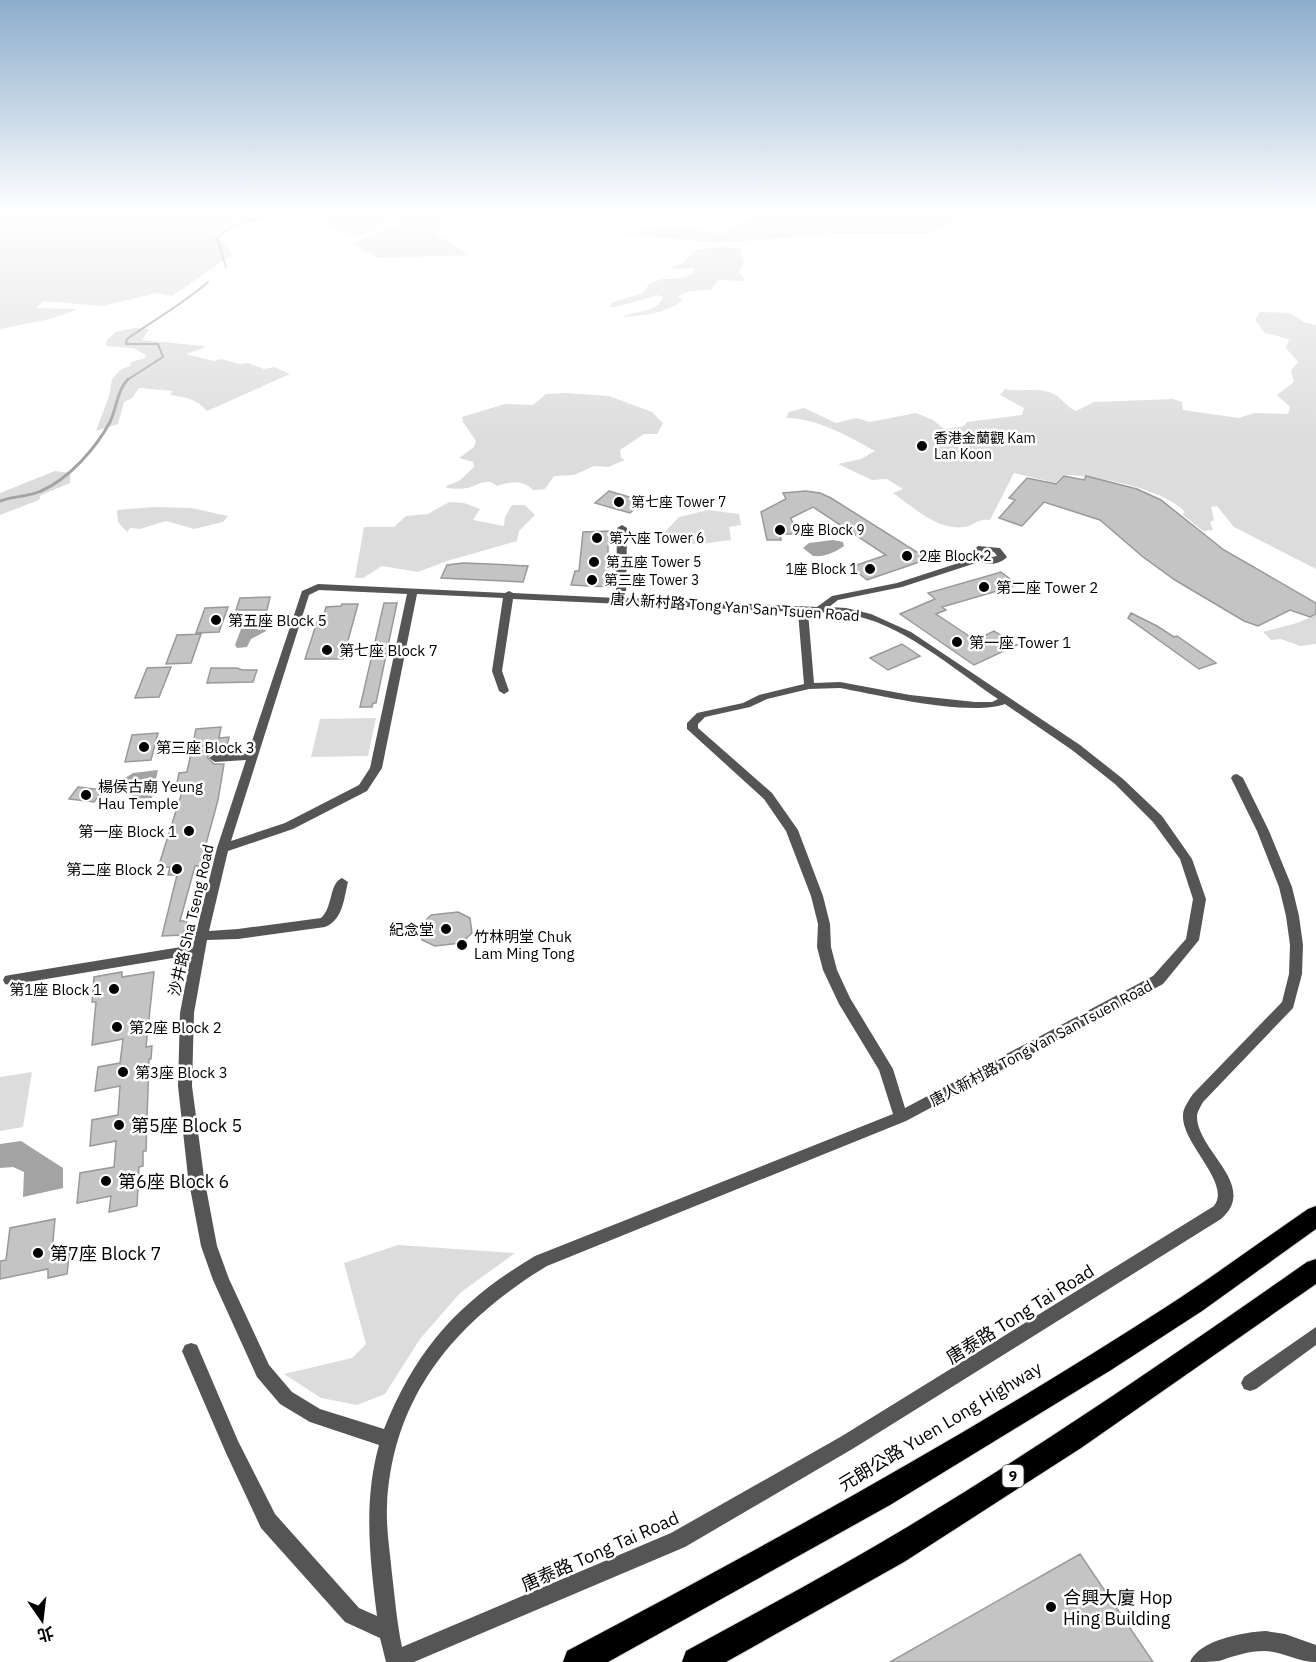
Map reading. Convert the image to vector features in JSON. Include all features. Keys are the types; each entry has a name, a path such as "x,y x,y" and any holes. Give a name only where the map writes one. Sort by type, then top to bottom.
{"highway":[{"name":"元朗公路 Yuen Long Highway","path":"578,1662 813,1533 953,1452 1175,1314 1316,1216"},
{"name":"9","path":"697,1662 920,1536 1131,1400 1234,1330 1316,1270"}],"street":[{"path":"621,600 622,528"},
{"path":"819,610 835,598 899,585 979,559"},
{"name":"唐人新村路 Tong Yan San Tsuen Road","path":"318,587 819,610 856,613 893,625 1098,765 1140,802 1171,836 1188,860 1198,884 1201,907 1197,930 1187,951 1158,980 901,1117 565,1251 522,1271 479,1302 444,1338 413,1384 390,1440 383,1466 378,1503 388,1631 395,1661"},
{"name":"沙井路 Sha Tseng Road","path":"318,587 305,593 302,597 223,848 200,943 187,1013 185,1086 196,1177 209,1246 220,1280 263,1371 286,1398 329,1422 390,1440"},
{"path":"223,848 289,826 363,788 376,768 413,590"},
{"path":"504,691 497,671 509,594"},
{"path":"803,609 809,686"},
{"path":"901,1117 886,1069 844,1000 830,970 824,947 824,924 817,896 792,830 768,796 693,729 692,723 701,715 746,705 763,697 809,686 840,685 904,697 975,705 993,705 1006,700"},
{"path":"214,758 252,756"},
{"name":"唐泰路 Tong Tai Road","path":"395,1661 678,1540 848,1442 1010,1344 1221,1209 1225,1203 1226,1193 1217,1171 1194,1130 1190,1116 1198,1098 1288,1004 1295,983 1298,957 1282,872 1237,778"},
{"path":"10,981 238,934 326,922 333,915 342,882"},
{"path":"1250,1383 1316,1335"},
{"path":"191,1351 232,1447 268,1521 352,1615 388,1631"},
{"path":"1200,1662 1228,1647 1251,1642 1276,1642 1316,1655"}],"shaded area":[{"path":"0,289 183,289 172,296 157,293 102,306 44,301 36,308 79,309 50,319 0,329"},
{"path":"646,289 712,289 691,291 677,296 683,300 670,308 647,315 622,317 651,309 663,297 658,295 610,307 611,303 643,293"},
{"path":"1260,312 1290,313 1304,322 1316,325 1316,569 1234,527 1217,506 1211,507 1214,520 1210,522 1213,530 1203,531 1182,514 1185,512 1175,504 1146,490 1077,476 1064,475 1055,483 1014,473 990,520 982,520 964,527 945,525 926,517 893,493 903,489 887,479 872,480 838,464 861,459 875,451 821,425 786,418 789,412 804,408 836,423 856,418 870,422 916,413 933,420 944,429 964,426 967,422 1022,415 1024,408 1000,395 1005,389 1049,392 1076,411 1094,402 1173,399 1182,402 1183,410 1239,418 1254,413 1288,414 1290,407 1277,395 1294,382 1291,371 1298,362 1286,348 1289,339 1265,333 1255,320"},
{"path":"135,328 149,329 142,340 204,346 204,348 186,354 214,361 221,359 240,364 248,363 264,369 274,367 290,374 207,411 190,399 170,395 173,391 139,388 132,398 124,402 118,424 96,431 109,396 112,379 120,370 130,366 131,362 145,358 146,355 133,348 106,346 106,341 115,332"},
{"path":"546,394 609,396 652,412 663,423 657,434 644,434 620,450 621,458 625,460 608,467 594,466 574,475 554,476 545,489 533,490 520,483 497,486 490,482 483,482 468,488 447,488 446,486 459,481 474,467 473,462 459,458 474,447 476,441 462,417 505,404 533,405"},
{"path":"55,471 70,473 70,483 41,495 39,500 0,515 0,493"},
{"path":"449,502 464,503 480,509 473,520 504,526 505,517 512,505 525,505 535,515 519,531 517,541 447,561 418,572 382,566 363,578 355,578 364,527 394,527 406,516 428,514"},
{"path":"154,507 191,508 228,516 223,522 194,529 166,521 140,529 130,528 127,532 118,522 117,510"},
{"path":"708,510 739,514 741,525 729,527 731,540 688,543 663,534 679,517"},
{"path":"833,540 843,542 844,546 827,555 813,556 803,548 809,543"},
{"path":"1316,615 1316,644 1300,646 1281,639 1271,640 1263,632 1297,623"},
{"path":"250,623 263,624 266,631 251,639 247,647 237,648 235,645 241,629"},
{"path":"376,718 368,756 311,757 320,719"},
{"path":"158,770 152,798 132,799 133,788 124,784 125,778 133,773"},
{"path":"32,1072 23,1127 0,1131 0,1077"},
{"path":"21,1141 63,1168 63,1188 23,1197 24,1172 13,1167 0,1168 0,1144"},
{"path":"398,1245 515,1253 460,1293 420,1339 385,1394 357,1405 321,1398 284,1374 352,1358 366,1344 344,1263"}],"building":[{"path":"1064,476 1084,480 1086,476 1137,489 1161,500 1224,550 1316,603 1316,614 1310,617 1290,610 1258,626 1244,621 1175,580 1143,557 1100,520 1044,502 1022,526 999,518 1015,500 1009,498 1027,478 1056,484"},
{"name":"第七座 Tower 7","path":"609,491 643,501 630,513 595,503"},
{"path":"806,491 820,493 831,498 928,559 867,580 851,567 886,555 813,507 791,518 796,534 780,534 781,540 767,540 761,512 786,499 783,493"},
{"path":"611,531 611,544 608,544 608,576 613,576 611,587 571,585 575,571 579,571 583,532"},
{"path":"463,563 528,566 523,582 441,578 447,565"},
{"path":"1001,572 1018,585 942,607 946,610 936,614 975,640 994,631 1017,645 974,665 900,614 935,599 928,593"},
{"path":"270,597 267,610 236,610 240,598"},
{"path":"384,603 397,603 376,703 373,703 372,707 360,707"},
{"path":"358,604 343,659 305,659 317,622 322,622 326,607"},
{"name":"第五座 Block 5","path":"228,607 219,632 196,633 205,608"},
{"path":"1131,613 1174,637 1177,636 1216,663 1199,669 1128,618"},
{"path":"201,634 191,663 166,664 177,635"},
{"path":"902,644 920,656 888,670 870,658"},
{"path":"171,667 159,697 135,698 147,668"},
{"path":"211,668 257,670 253,682 207,683"},
{"path":"221,727 219,738 229,737 226,751 215,752 207,757 214,764 224,764 218,800 200,866 195,866 180,921 187,921 183,935 162,936 177,875 168,875 170,867 158,868 182,792 175,793 179,773 187,772 196,729"},
{"name":"第三座 Block 3","path":"158,733 151,760 125,762 132,735"},
{"name":"楊侯古廟 Yeung Hau Temple","path":"78,787 103,790 94,802 69,799"},
{"name":"紀念堂","path":"458,912 470,918 472,933 461,943 435,946 422,940 421,925 431,915"},
{"path":"122,972 122,977 154,972 146,1047 152,1046 151,1059 149,1059 146,1151 143,1151 143,1166 139,1167 137,1206 109,1212 111,1196 77,1203 80,1173 114,1167 116,1141 90,1146 92,1120 118,1115 120,1086 95,1091 98,1067 120,1063 123,1039 92,1045 96,1002 92,1002 94,977"},
{"name":"第7座 Block 7","path":"55,1219 52,1251 70,1248 67,1274 48,1278 48,1269 0,1279 0,1261 6,1260 10,1228"},
{"name":"合興大廈 Hop Hing Building","path":"1080,1554 1153,1662 890,1662"}],"waterway":[{"path":"128,380 163,357 158,344 126,344 127,339 200,289"},
{"path":"0,501 41,491 62,479 81,462 110,422 128,380"}],"place":[{"name":"香港金蘭觀 Kam Lan Koon","path":"922,446"},
{"name":"第七座 Tower 7","path":"619,502"},
{"name":"9座 Block 9","path":"780,530"},
{"name":"第六座 Tower 6","path":"597,538"},
{"name":"2座 Block 2","path":"907,556"},
{"name":"第五座 Tower 5","path":"594,562"},
{"name":"1座 Block 1","path":"870,569"},
{"name":"第三座 Tower 3","path":"592,580"},
{"name":"第二座 Tower 2","path":"984,587"},
{"name":"第五座 Block 5","path":"216,620"},
{"name":"第一座 Tower 1","path":"957,642"},
{"name":"第七座 Block 7","path":"327,650"},
{"name":"第三座 Block 3","path":"144,747"},
{"name":"楊侯古廟 Yeung Hau Temple","path":"86,795"},
{"name":"第一座 Block 1","path":"189,831"},
{"name":"第二座 Block 2","path":"177,869"},
{"name":"紀念堂","path":"446,929"},
{"name":"竹林明堂 Chuk Lam Ming Tong","path":"462,945"},
{"name":"第1座 Block 1","path":"114,989"},
{"name":"第2座 Block 2","path":"117,1027"},
{"name":"第3座 Block 3","path":"123,1072"},
{"name":"第5座 Block 5","path":"119,1125"},
{"name":"第6座 Block 6","path":"106,1181"},
{"name":"第7座 Block 7","path":"38,1253"},
{"name":"合興大廈 Hop Hing Building","path":"1051,1607"}]}
